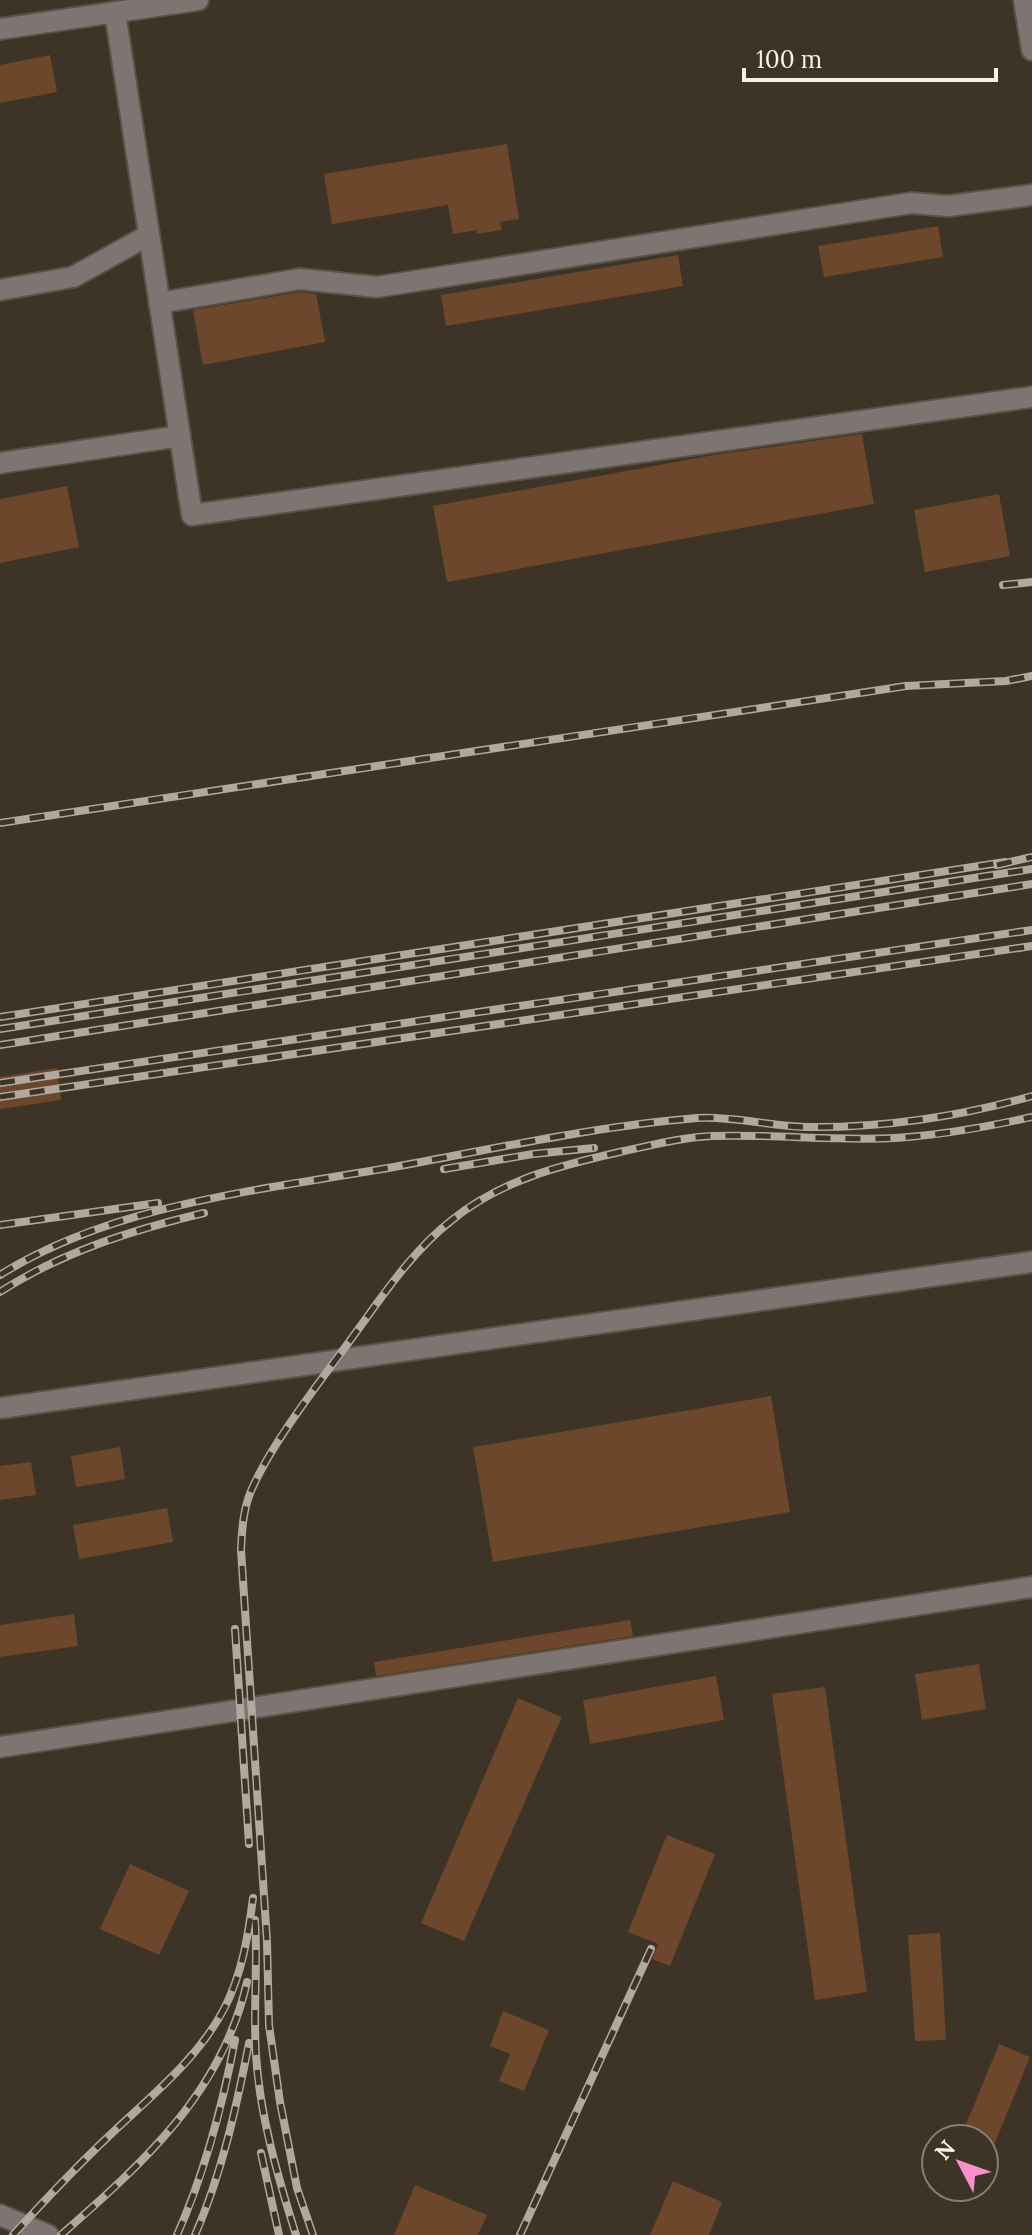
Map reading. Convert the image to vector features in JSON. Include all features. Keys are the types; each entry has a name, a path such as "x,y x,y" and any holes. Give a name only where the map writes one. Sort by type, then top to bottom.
{"lane":[{"path":"0,29 198,0"},
{"path":"1024,0 1032,50"},
{"path":"115,12 192,515 1032,397"},
{"path":"159,303 300,279 377,287 911,203 948,206 1032,195"},
{"path":"0,290 73,277 149,235"},
{"path":"0,463 180,436"},
{"path":"0,1408 1032,1262"},
{"path":"0,1747 1032,1587"},
{"path":"0,2215 48,2235"}],"building":[{"path":"50,55 57,92 0,103 0,65"},
{"path":"507,144 519,219 500,222 502,230 453,234 448,205 332,224 324,174"},
{"path":"938,226 943,257 824,277 818,246"},
{"path":"678,255 683,286 446,326 441,295"},
{"path":"300,292 316,294 325,342 203,365 193,310"},
{"path":"862,434 874,504 447,582 433,506 714,455"},
{"path":"67,486 79,547 0,563 0,499"},
{"path":"999,494 1010,556 925,572 914,510"},
{"path":"57,1068 61,1100 0,1109 0,1077"},
{"path":"771,1396 790,1512 493,1562 473,1447"},
{"path":"120,1447 125,1479 76,1487 71,1456"},
{"path":"31,1462 36,1495 0,1500 0,1466"},
{"path":"167,1508 173,1542 79,1559 73,1525"},
{"path":"74,1614 78,1646 0,1657 0,1625"},
{"path":"630,1620 633,1636 376,1676 374,1662"},
{"path":"979,1664 986,1709 922,1720 915,1674"},
{"path":"716,1676 724,1720 590,1744 583,1700"},
{"path":"825,1687 867,1992 815,2000 772,1694"},
{"path":"518,1698 562,1717 464,1941 421,1923"},
{"path":"667,1835 715,1854 670,1966 652,1959 658,1944 628,1932"},
{"path":"130,1864 189,1891 159,1955 100,1929"},
{"path":"940,1933 946,2040 915,2041 908,1935"},
{"path":"503,2011 549,2030 524,2091 499,2081 510,2054 490,2046"},
{"path":"999,2044 1030,2057 1000,2131 1000,2123 967,2123"},
{"path":"673,2181 722,2202 709,2235 650,2235"},
{"path":"415,2185 487,2215 478,2235 394,2235"}],"railway":[{"path":"1003,585 1032,582"},
{"path":"0,823 906,686 1006,681 1032,676"},
{"path":"997,865 1032,857"},
{"path":"0,1017 1005,862"},
{"path":"0,1029 1032,869"},
{"path":"0,1045 1032,884"},
{"path":"0,1083 1032,930"},
{"path":"0,1097 1032,946"},
{"path":"0,1275 45,1250 93,1231 194,1202 548,1138 697,1118 806,1127 891,1123 976,1110 1032,1096"},
{"path":"313,2235 297,2188 269,2025 267,1941 241,1550 248,1498 280,1439 379,1301 420,1250 471,1206 512,1184 578,1162 691,1138 895,1138 964,1130 1032,1117"},
{"path":"444,1169 533,1154 594,1148"},
{"path":"0,1225 158,1203"},
{"path":"0,1292 48,1265 98,1244 204,1213"},
{"path":"235,1629 249,1844"},
{"path":"13,2235 201,2045 224,2009 240,1969 253,1898"},
{"path":"255,1920 258,2078 271,2146 296,2235"},
{"path":"520,2235 651,1949"},
{"path":"61,2235 149,2153 199,2092 235,2022 247,1982"},
{"path":"177,2235 212,2139 235,2040"},
{"path":"195,2235 227,2140 249,2043"},
{"path":"261,2153 279,2235"}]}
